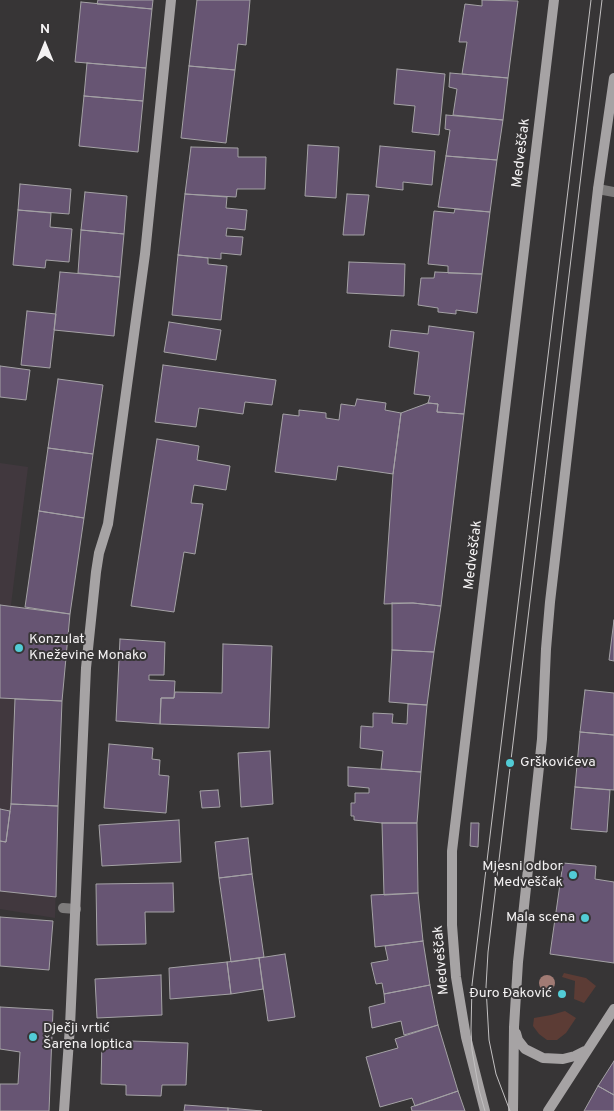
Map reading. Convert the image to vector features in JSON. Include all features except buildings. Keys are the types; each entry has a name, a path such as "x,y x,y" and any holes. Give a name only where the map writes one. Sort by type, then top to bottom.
{"main road":[{"path":"64,1111 76,909 86,668 92,603 99,553 108,524 145,254 171,0"},
{"name":"Medveščak","path":"485,1111 466,1037 456,977 452,924 452,851 554,0"},
{"path":"513,1111 514,1027 518,962 542,739 550,602 598,189 614,78"},
{"path":"548,1111 614,1009"},
{"path":"514,1027 518,1040 525,1049 543,1058 552,1060 574,1056 588,1049"}],"street":[{"path":"598,189 614,192"},
{"path":"63,908 76,909"}],"shaded area":[{"path":"0,463 28,467 11,605 70,614 62,701 15,699 58,806 55,918 0,909"},
{"path":"564,973 586,978 596,986 584,1003 574,999 575,981 562,977"},
{"path":"565,1011 576,1018 566,1033 557,1040 547,1040 533,1026 534,1018"}],"tram line":[{"path":"485,1111 472,1050 472,985 591,0"},
{"path":"510,1111 496,1074 489,1040 486,987 488,952 602,0"}],"place":[{"name":"Konzulat Kneževine Monako","path":"19,648"},
{"name":"Grškovićeva","path":"510,763"},
{"name":"Mjesni odbor Medveščak","path":"573,875"},
{"name":"Mala scena","path":"585,918"},
{"name":"Đuro Đaković","path":"562,994"},
{"name":"Dječji vrtić Šarena loptica","path":"33,1037"}]}
